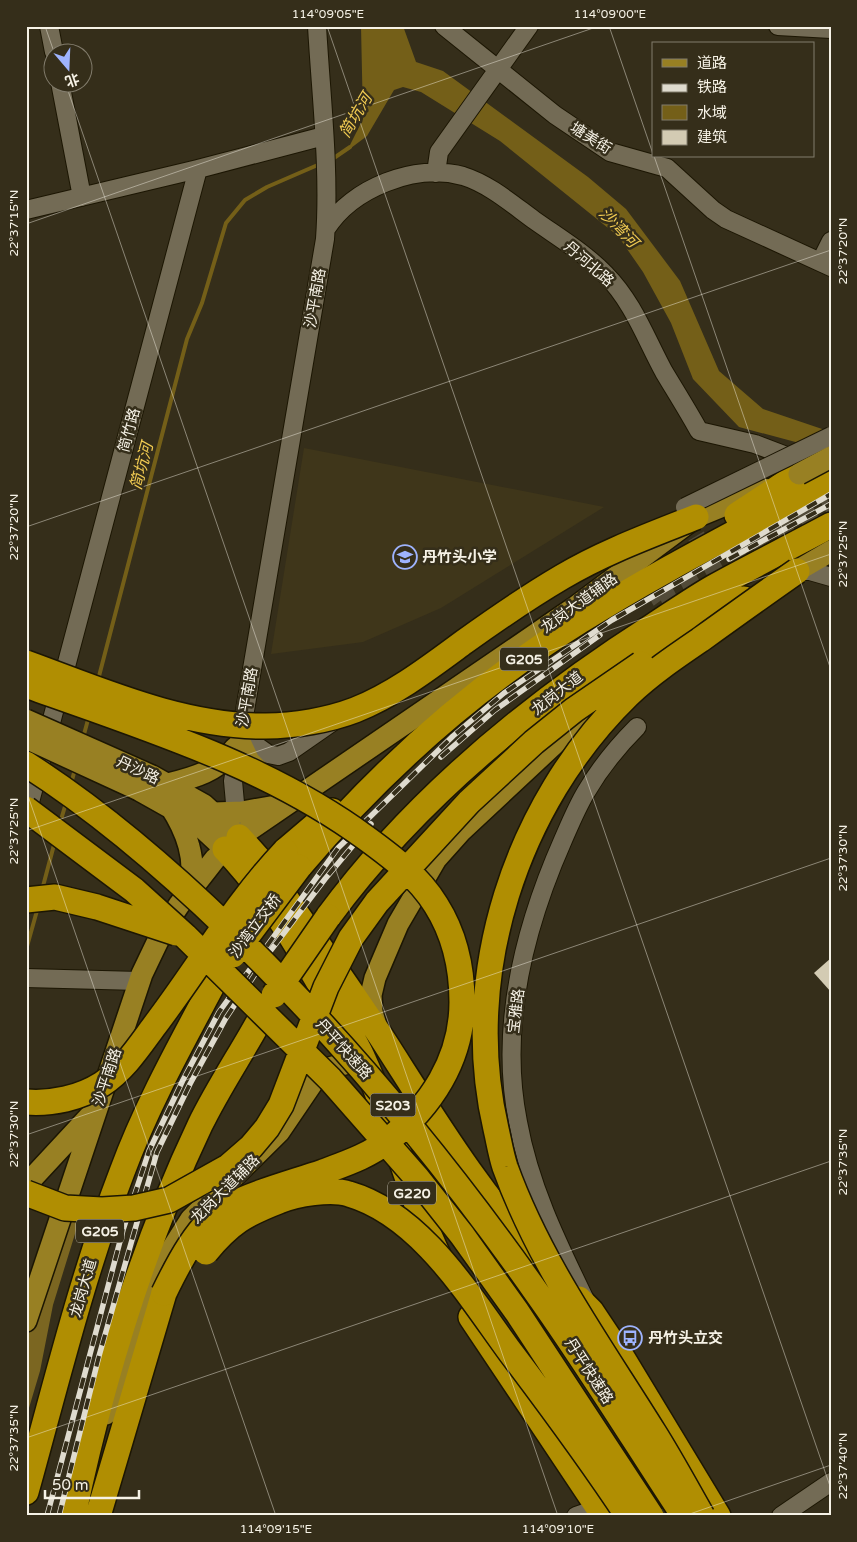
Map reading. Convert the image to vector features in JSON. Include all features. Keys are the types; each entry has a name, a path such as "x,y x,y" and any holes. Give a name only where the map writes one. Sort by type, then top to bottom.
{"highway":[{"path":"779,499 800,474"},
{"name":"G205","path":"292,859 342,803 381,777 492,682 579,622 779,499 831,480"},
{"path":"26,663 130,700 179,715 226,724 267,726 311,721 355,710 413,679 503,614 564,576 690,512"},
{"name":"龙岗大道","path":"83,1467 130,1300 173,1186 201,1123 270,1000 328,917 393,838 454,778 534,710 598,661 712,588 831,525"},
{"path":"534,710 797,571"},
{"path":"702,1516 655,1434 553,1271 504,1165 489,1102 486,1060 488,976 501,910 527,840 553,791 577,755 602,723 629,694 654,672 797,571"},
{"path":"26,1193 65,1208 102,1210 134,1208 169,1200 228,1167 251,1147 268,1128 281,1105 307,1030 326,987 351,938 377,902 469,802 534,742 574,710 641,664"},
{"path":"26,685 171,738 249,770 346,823 391,856 413,876 435,903 450,929 460,964 462,1022 453,1056 436,1090 414,1118 385,1143 348,1163 225,1208 196,1236 180,1259 98,1516"},
{"name":"丹平快速路","path":"26,764 123,835 194,896 271,970 344,1046 428,1148 540,1298 684,1516"},
{"name":"丹平快速路","path":"26,809 134,890 185,936 330,1079 417,1178 517,1312 651,1516"},
{"path":"233,841 257,857 378,1032 446,1138 500,1214 532,1251 590,1311 623,1359 718,1516"},
{"name":"G220","path":"233,841 364,1059 388,1120 422,1221 448,1276 593,1513"},
{"path":"26,1102 43,1104 71,1098 102,1084 125,1064 178,995 227,921 262,876 292,859"},
{"name":"沙湾立交桥","path":"213,984 292,859"},
{"path":"26,900 55,897 88,905 185,936"},
{"name":"龙岗大道","path":"26,1492 94,1248 122,1170 154,1097 213,984"},
{"path":"170,1294 217,1238 246,1214 298,1193 348,1193 390,1212 442,1260 588,1456 628,1516"},
{"path":"593,1513 682,1457"},
{"path":"73,1516 83,1467"}],"main road":[{"name":"龙岗大道辅路","path":"233,841 290,800 574,608 690,512 800,474 831,457"},
{"path":"378,1032 372,1003 375,978 398,924 436,859 461,831 641,664 831,551"},
{"name":"丹沙路","path":"26,720 153,784 233,841"},
{"name":"丹沙路","path":"26,738 153,784 170,806 233,841"},
{"path":"153,784 202,774 219,765 240,742 254,768 275,781 301,783 319,778 337,769"},
{"path":"170,806 181,825 190,851 195,883 214,869 227,867 241,870 233,841"},
{"name":"沙平南路","path":"26,1322 139,981 165,926 195,883 233,841"},
{"name":"龙岗大道辅路","path":"83,1467 118,1386 158,1270 191,1219 279,1132 315,1079 329,1068 364,1059"},
{"path":"26,1185 96,1109"}],"street":[{"path":"49,26 52,42"},
{"name":"沙平南路","path":"233,841 233,781 326,229 327,204 317,26"},
{"name":"塘美街","path":"444,26 494,75 610,152 667,168 713,210 726,219 826,264"},
{"path":"436,173 438,152 529,26"},
{"path":"778,26 831,29"},
{"path":"62,92 82,197"},
{"path":"26,210 198,169 324,143"},
{"name":"简竹路","path":"26,817 198,169"},
{"name":"丹河北路","path":"326,229 334,216 345,205 374,188 404,177 436,173 463,176 491,190 584,255 607,275 640,322 664,372 699,431 755,444 831,472"},
{"path":"826,264 831,241"},
{"path":"240,742 254,744 268,754 278,756 289,752 439,648 541,583 690,512 831,436"},
{"path":"797,571 810,571 831,577"},
{"name":"宝雅路","path":"590,1311 550,1228 535,1188 517,1122 511,1059 515,1005 526,945 548,876 586,792 620,744 637,726"},
{"path":"27,978 139,981"},
{"path":"500,1214 518,1216 529,1212 533,1208 535,1188"},
{"path":"781,1516 831,1482"}],"shaded area":[{"name":"丹竹头小学","path":"304,448 604,507 441,608 363,642 271,654"},
{"path":"68,1217 79,1221 53,1305 40,1371 26,1418 26,1320"}],"water":[{"name":"沙湾河","path":"361,26 403,26 416,62 443,71 588,177 626,209 680,281 719,371 763,409 831,432 831,455 803,444 739,427 693,379 671,323 643,272 618,236 500,141 421,92 403,87 394,90 367,136 347,151 363,119"}],"building":[{"path":"831,958 831,992 814,973"}],"waterway":[{"name":"简坑河","path":"331,160 350,147"},
{"name":"简坑河","path":"98,680 187,339 202,303 226,223 245,200 267,187 320,164"},
{"name":"简坑河","path":"83,738 89,716"},
{"name":"简坑河","path":"71,784 75,769"},
{"name":"简坑河","path":"60,823 66,803"},
{"name":"简坑河","path":"42,890 55,841"},
{"name":"简坑河","path":"26,950 38,907"}],"tunnel":[{"path":"677,622 660,599 831,507"},
{"path":"682,513 710,559"}],"railway":[{"path":"47,1516 123,1230 149,1151 183,1080 219,1012 338,848 453,736 504,693 612,620 831,494"},
{"path":"729,559 831,504"},
{"path":"441,757 495,710 600,635"},
{"path":"59,1516 99,1356 157,1152 190,1084 226,1018 271,950 325,879 371,824"}],"place":[{"name":"丹竹头小学","path":"405,557"},
{"name":"丹竹头立交","path":"630,1338"}]}
